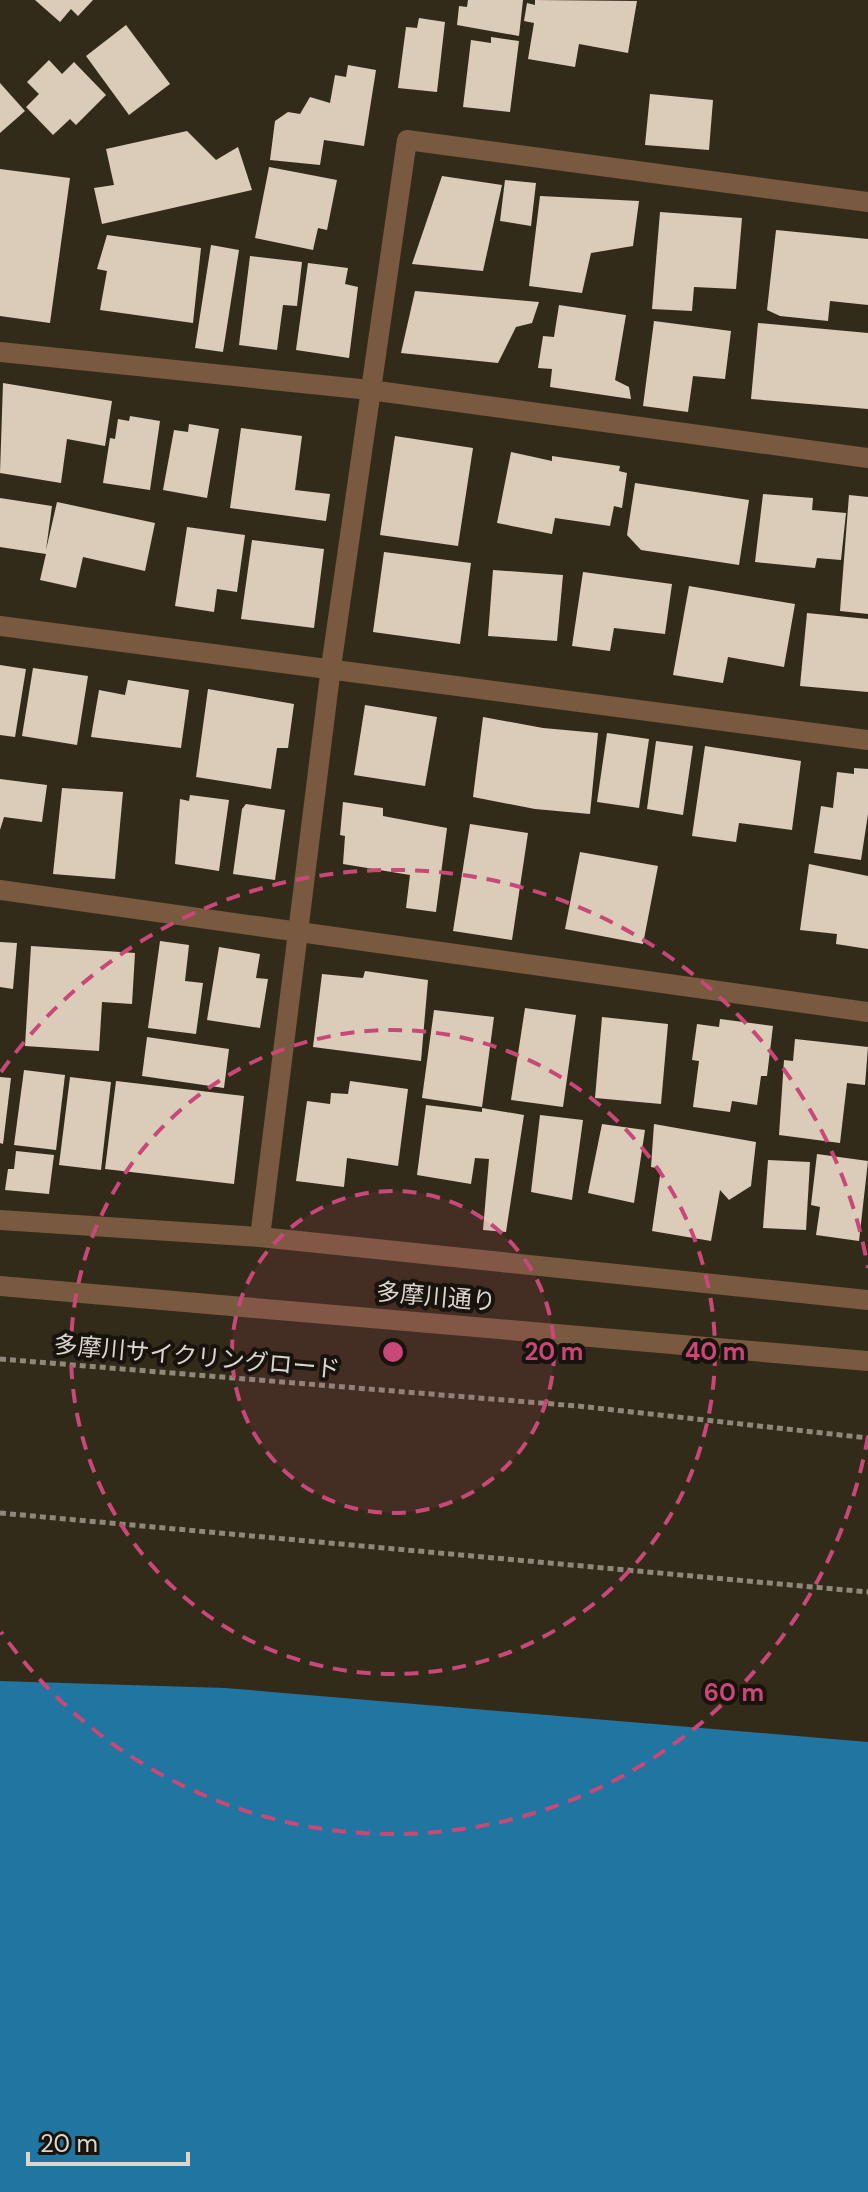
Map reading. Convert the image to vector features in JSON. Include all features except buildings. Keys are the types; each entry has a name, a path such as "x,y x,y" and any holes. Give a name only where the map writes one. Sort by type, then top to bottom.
{"street":[{"path":"260,1237 331,667 407,140 868,202"},
{"path":"0,352 370,390 868,458"},
{"path":"0,626 331,667 868,740"},
{"path":"0,890 868,1012"},
{"path":"0,1220 260,1237 868,1300"},
{"name":"多摩川通り","path":"0,1286 868,1361"}],"path":[{"name":"多摩川サイクリングロード","path":"0,1359 578,1406 868,1438"},
{"path":"0,1513 868,1592"}],"water":[{"path":"0,1681 225,1688 868,1742 868,2192 0,2192"}]}
